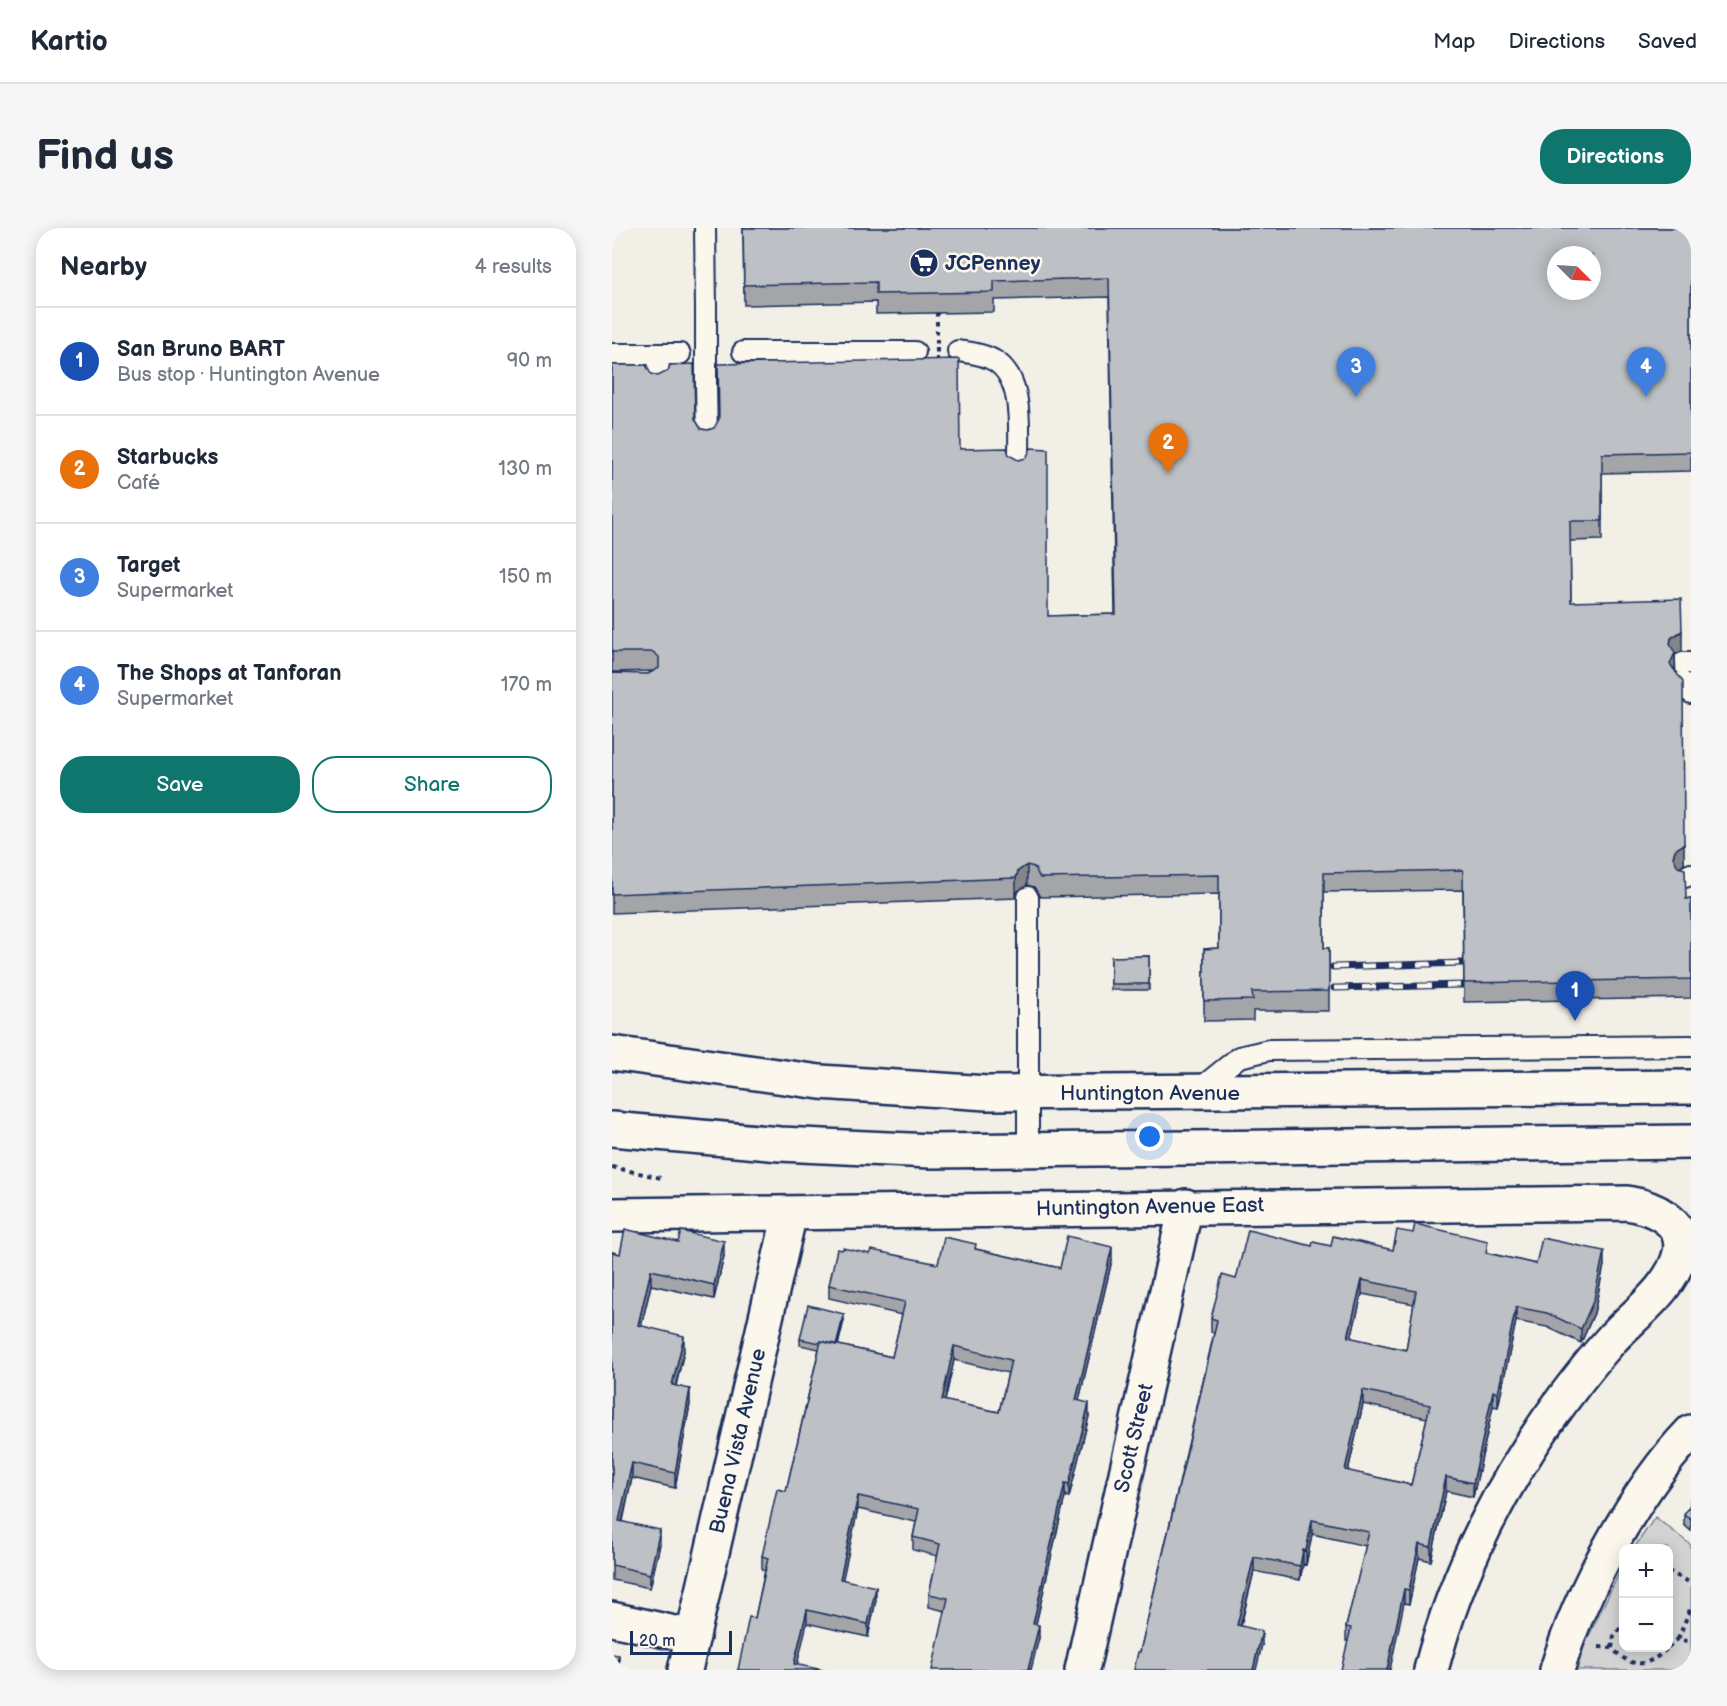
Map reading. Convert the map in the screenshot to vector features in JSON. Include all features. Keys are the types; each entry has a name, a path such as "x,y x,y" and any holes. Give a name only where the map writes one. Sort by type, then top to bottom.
{"street":[{"name":"Huntington Avenue","path":"612,1053 820,1082 1028,1094 1691,1087"},
{"path":"612,1129 856,1149 1028,1151 1691,1142"},
{"name":"Huntington Avenue East","path":"612,1215 1186,1206 1628,1203 1655,1209 1668,1219 1678,1233 1681,1251 1672,1273 1605,1347 1564,1398 1504,1489 1460,1586 1431,1670"},
{"name":"Scott Street","path":"1082,1670 1186,1206"},
{"name":"Buena Vista Avenue","path":"685,1670 790,1213"},
{"path":"1557,1670 1567,1638 1598,1570 1639,1500 1691,1432"},
{"path":"612,1619 693,1637"}],"lane":[{"path":"705,228 707,438"},
{"path":"743,352 915,351"},
{"path":"958,351 995,361 1009,374 1016,396 1019,468"},
{"path":"612,354 680,354"},
{"path":"658,384 659,354"},
{"path":"1028,897 1028,1151"},
{"path":"1195,1093 1239,1057 1269,1050 1691,1046"}],"path":[{"path":"937,312 938,368"},
{"path":"1673,1573 1691,1583"},
{"path":"1673,1643 1678,1639 1691,1606"},
{"path":"1619,1629 1614,1636 1612,1648 1620,1657 1632,1663 1648,1663 1662,1652"},
{"path":"1678,1639 1691,1642"}],"shaded area":[{"path":"1655,1517 1691,1545 1691,1670 1577,1670 1584,1646 1619,1573 1619,1652 1673,1652 1673,1544 1637,1544"}],"building":[{"path":"743,228 1691,228 1691,452 1602,454 1602,521 1570,521 1571,602 1681,599 1682,631 1671,638 1670,644 1675,653 1670,664 1683,682 1684,844 1675,850 1673,857 1678,867 1685,869 1686,899 1691,898 1691,979 1464,983 1463,870 1324,873 1324,948 1329,948 1329,991 1252,992 1253,1000 1204,1001 1204,949 1219,948 1219,875 1040,878 1034,867 1027,865 1018,871 1016,878 612,894 612,673 648,674 659,668 659,657 653,652 612,652 612,365 646,365 651,374 658,376 668,371 670,365 694,364 695,419 701,429 708,430 714,428 719,419 718,364 959,359 960,449 1007,448 1009,455 1018,460 1026,458 1031,448 1048,449 1048,616 1116,614 1109,278 994,281 994,292 876,294 876,282 744,285"},
{"path":"1149,956 1149,984 1111,984 1111,957"},
{"path":"1415,1224 1488,1241 1486,1253 1536,1264 1542,1238 1604,1251 1594,1299 1581,1329 1547,1313 1516,1307 1498,1393 1493,1391 1473,1483 1446,1477 1431,1547 1419,1544 1409,1590 1404,1589 1387,1670 1341,1670 1351,1628 1346,1627 1369,1532 1312,1520 1306,1551 1303,1550 1300,1566 1254,1557 1237,1625 1262,1631 1253,1670 1134,1670 1207,1366 1217,1320 1211,1318 1222,1275 1236,1279 1248,1230 1312,1246 1313,1242 1331,1246 1333,1236 1393,1250 1397,1230 1413,1233","holes":["1362,1280 1416,1291 1406,1350 1348,1337","1363,1390 1430,1405 1411,1485 1345,1470"]},
{"path":"625,1229 678,1242 681,1231 724,1241 714,1285 651,1270 638,1325 684,1336 672,1385 690,1389 675,1473 632,1463 619,1521 660,1530 650,1574 612,1565 612,1252 620,1254"},
{"path":"1067,1236 1112,1247 1076,1400 1089,1403 1069,1484 1065,1483 1033,1624 1039,1625 1028,1670 932,1670 948,1598 929,1594 940,1544 913,1537 919,1509 858,1496 840,1579 876,1587 868,1624 807,1610 794,1664 823,1670 738,1670 749,1617 755,1618 768,1558 762,1556 777,1489 786,1491 821,1341 892,1357 905,1302 829,1285 837,1249 842,1250 843,1248 870,1254 872,1250 938,1264 944,1237 976,1244 975,1249 1060,1268","holes":["954,1346 1011,1360 999,1412 942,1400"]},
{"path":"808,1305 844,1314 836,1345 800,1339"},
{"path":"1691,1504 1691,1519 1684,1514"},
{"path":"612,1654 619,1655 615,1670 612,1670"}],"railway":[{"path":"1333,967 1463,963"},
{"path":"1334,988 1464,985"}],"place":[{"name":"JCPenney","path":"924,263"},
{"name":"Target","path":"1356,397"},
{"name":"The Shops at Tanforan","path":"1646,397"},
{"name":"Starbucks","path":"1168,473"},
{"name":"San Bruno BART","path":"1575,1021"}]}
